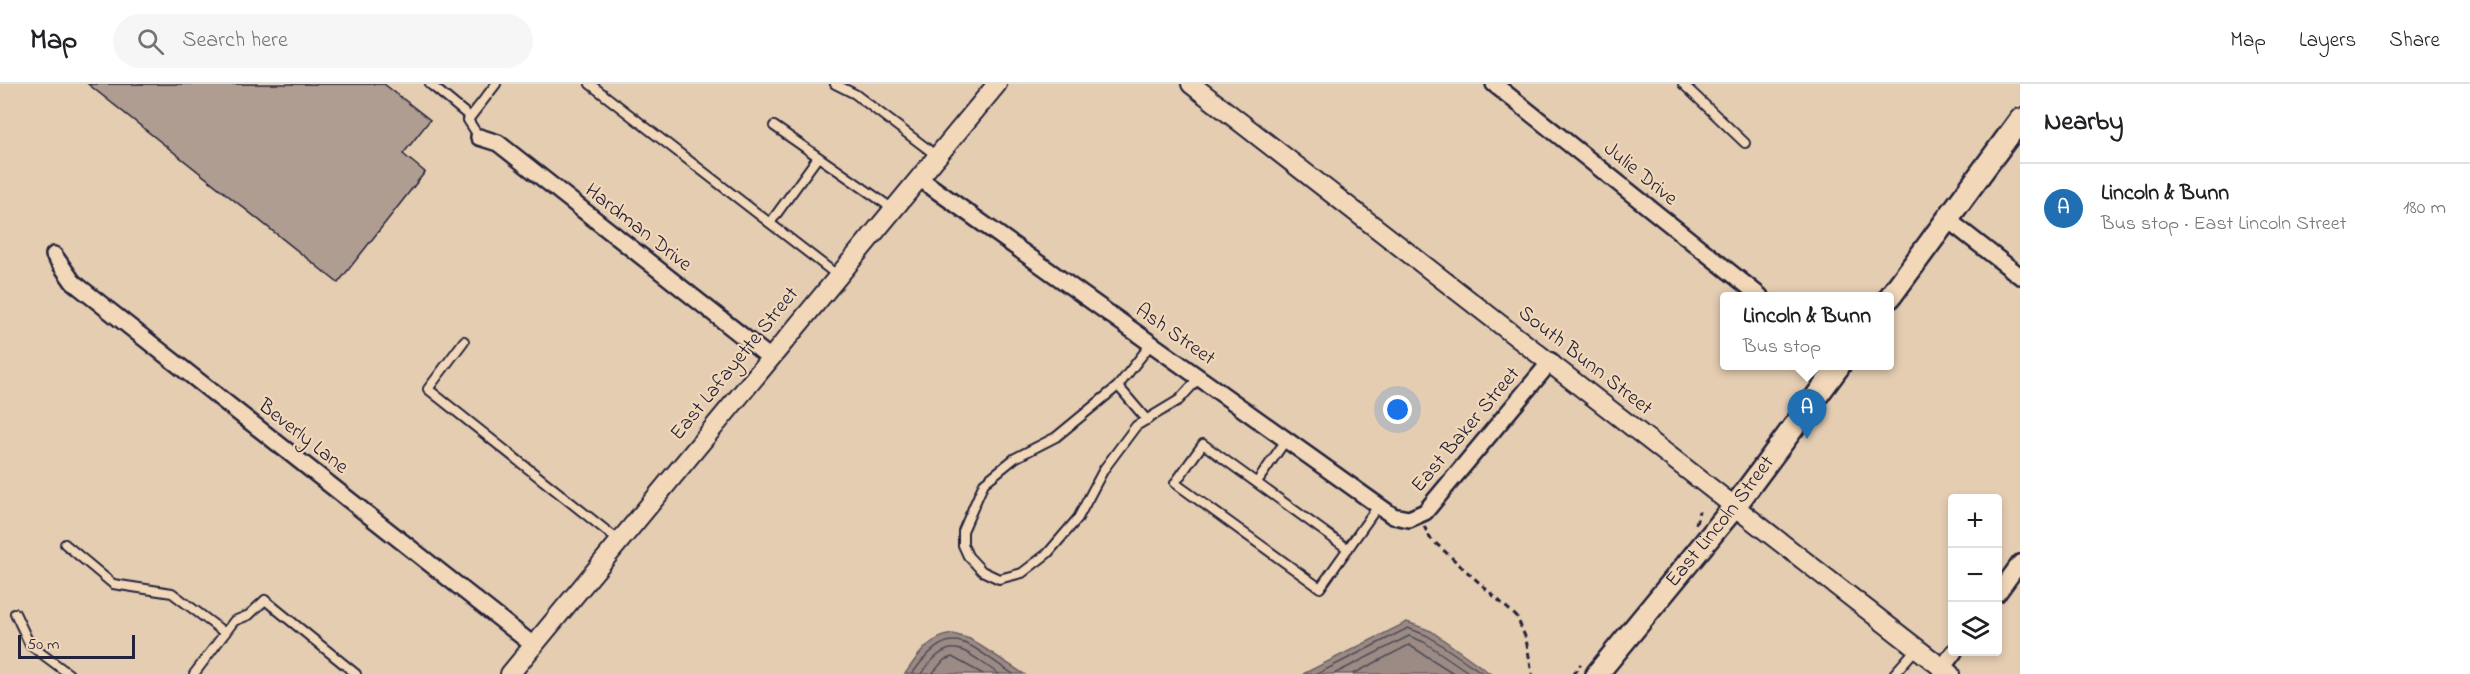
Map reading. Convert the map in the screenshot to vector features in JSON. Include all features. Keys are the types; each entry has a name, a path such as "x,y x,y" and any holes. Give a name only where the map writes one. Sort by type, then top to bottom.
{"main road":[{"path":"1894,292 2020,120"},
{"name":"East Lincoln Street","path":"1597,674 1735,506 1836,370"}],"street":[{"name":"East Lafayette Street","path":"510,674 769,357 997,84"},
{"name":"South Bunn Street","path":"1191,84 1551,361 1946,671"},
{"name":"Julie Drive","path":"1494,84 1754,292"},
{"name":"Hardman Drive","path":"479,137 498,143 769,357"},
{"name":"Ash Street","path":"919,178 1378,506 1393,516 1415,517"},
{"path":"1947,219 2020,276"},
{"name":"Beverly Lane","path":"54,255 73,282 533,645"},
{"name":"East Baker Street","path":"1415,517 1551,361"},
{"path":"2002,588 2020,563"},
{"path":"1946,671 1952,656"}],"lane":[{"path":"430,84 470,117"},
{"path":"479,137 468,120 496,84"},
{"path":"590,84 837,275"},
{"path":"835,84 855,94 937,156"},
{"path":"1683,84 1745,143"},
{"path":"774,126 893,209"},
{"path":"770,223 818,157"},
{"path":"464,341 428,390 618,540"},
{"path":"1151,344 1118,386 1056,436 1015,458 984,483 963,531 963,545 968,556 982,571 999,579 1022,573 1066,534 1078,518 1104,469 1136,426 1179,400 1198,378"},
{"path":"1118,386 1147,420"},
{"path":"1257,482 1286,440"},
{"path":"1348,549 1203,444 1175,483 1320,588 1348,549 1378,506"},
{"path":"65,544 113,584 172,593 225,633"},
{"path":"194,674 234,621 249,615 266,600 356,674"},
{"path":"15,613 30,645 69,674"},
{"path":"1894,674 1917,648"}],"path":[{"path":"1415,517 1430,538 1517,616 1532,663 1532,674"}],"water":[{"path":"1407,622 1431,631 1491,674 1303,674"},
{"path":"953,634 970,639 1024,674 905,674 931,643"}],"building":[{"path":"88,84 384,84 430,120 403,154 425,172 338,283"}],"place":[{"name":"Lincoln & Bunn","path":"1807,439"}]}
